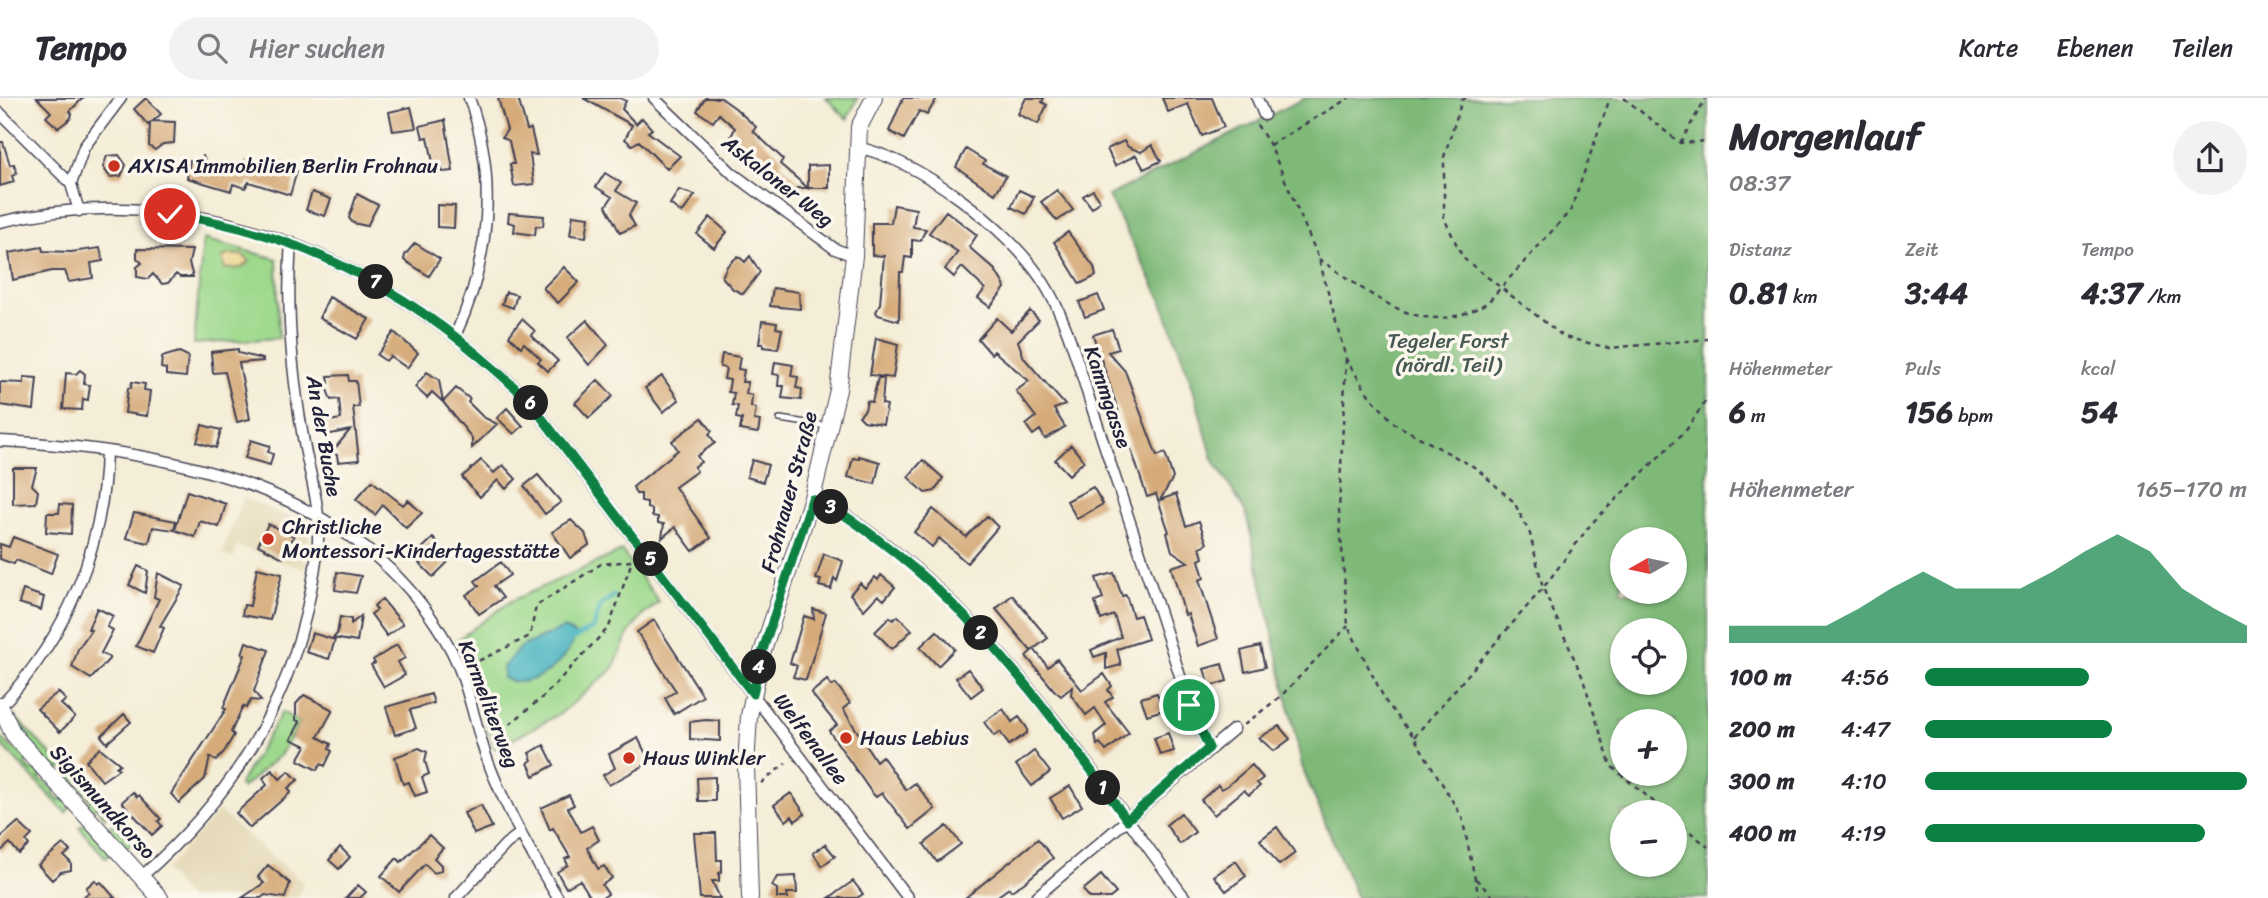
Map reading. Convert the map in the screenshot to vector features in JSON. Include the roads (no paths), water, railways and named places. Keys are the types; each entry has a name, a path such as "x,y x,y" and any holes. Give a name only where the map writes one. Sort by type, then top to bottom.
{"street":[{"path":"71,184 84,147 121,98"},
{"path":"455,336 477,282 487,206 482,142 469,98"},
{"name":"Askaloner Weg","path":"653,98 743,181 835,250 854,256"},
{"name":"Frohnauer Straße","path":"750,898 746,766 753,694 762,653 812,499 830,426 846,336 854,256 856,147 859,127 874,98"},
{"path":"1257,98 1259,117"},
{"path":"0,113 71,184 79,211"},
{"name":"Kammgasse","path":"856,147 903,166 957,196 988,219 1043,281 1073,354 1189,705 1209,748"},
{"name":"Welfenallee","path":"0,222 79,211 140,210 218,220 291,242 362,274 424,312 492,364 529,401 908,898"},
{"name":"An der Buche","path":"142,877 209,810 265,727 295,654 307,607 316,563 318,517 293,368 291,242"},
{"name":"Karmeliterweg","path":"0,441 106,451 190,465 267,492 318,517 361,544 389,568 430,617 451,651 486,755 521,834 558,898"},
{"path":"0,706 49,646 86,573 103,501 106,451"},
{"path":"812,499 847,517 899,555 964,614 1009,664 1185,898"},
{"name":"Sigismundkorso","path":"0,706 6,731 160,898"},
{"path":"1035,898 1209,748 1238,728"},
{"path":"456,898 506,844 521,834"}],"lane":[{"path":"780,419 830,426"}],"water":[{"path":"564,628 576,635 572,645 557,664 537,678 526,681 503,678 503,667 520,647"}],"waterway":[{"path":"571,640 593,628 600,606 614,596"}],"place":[{"name":"AXISA Immobilien Berlin Frohnau","path":"114,166"},
{"name":"Christliche Montessori-Kindertagesstätte","path":"268,539"},
{"name":"Haus Lebius","path":"846,738"},
{"name":"Haus Winkler","path":"629,758"}],"park label":[{"name":"Tegeler Forst (nördl. Teil)","path":"1448,353"}]}
